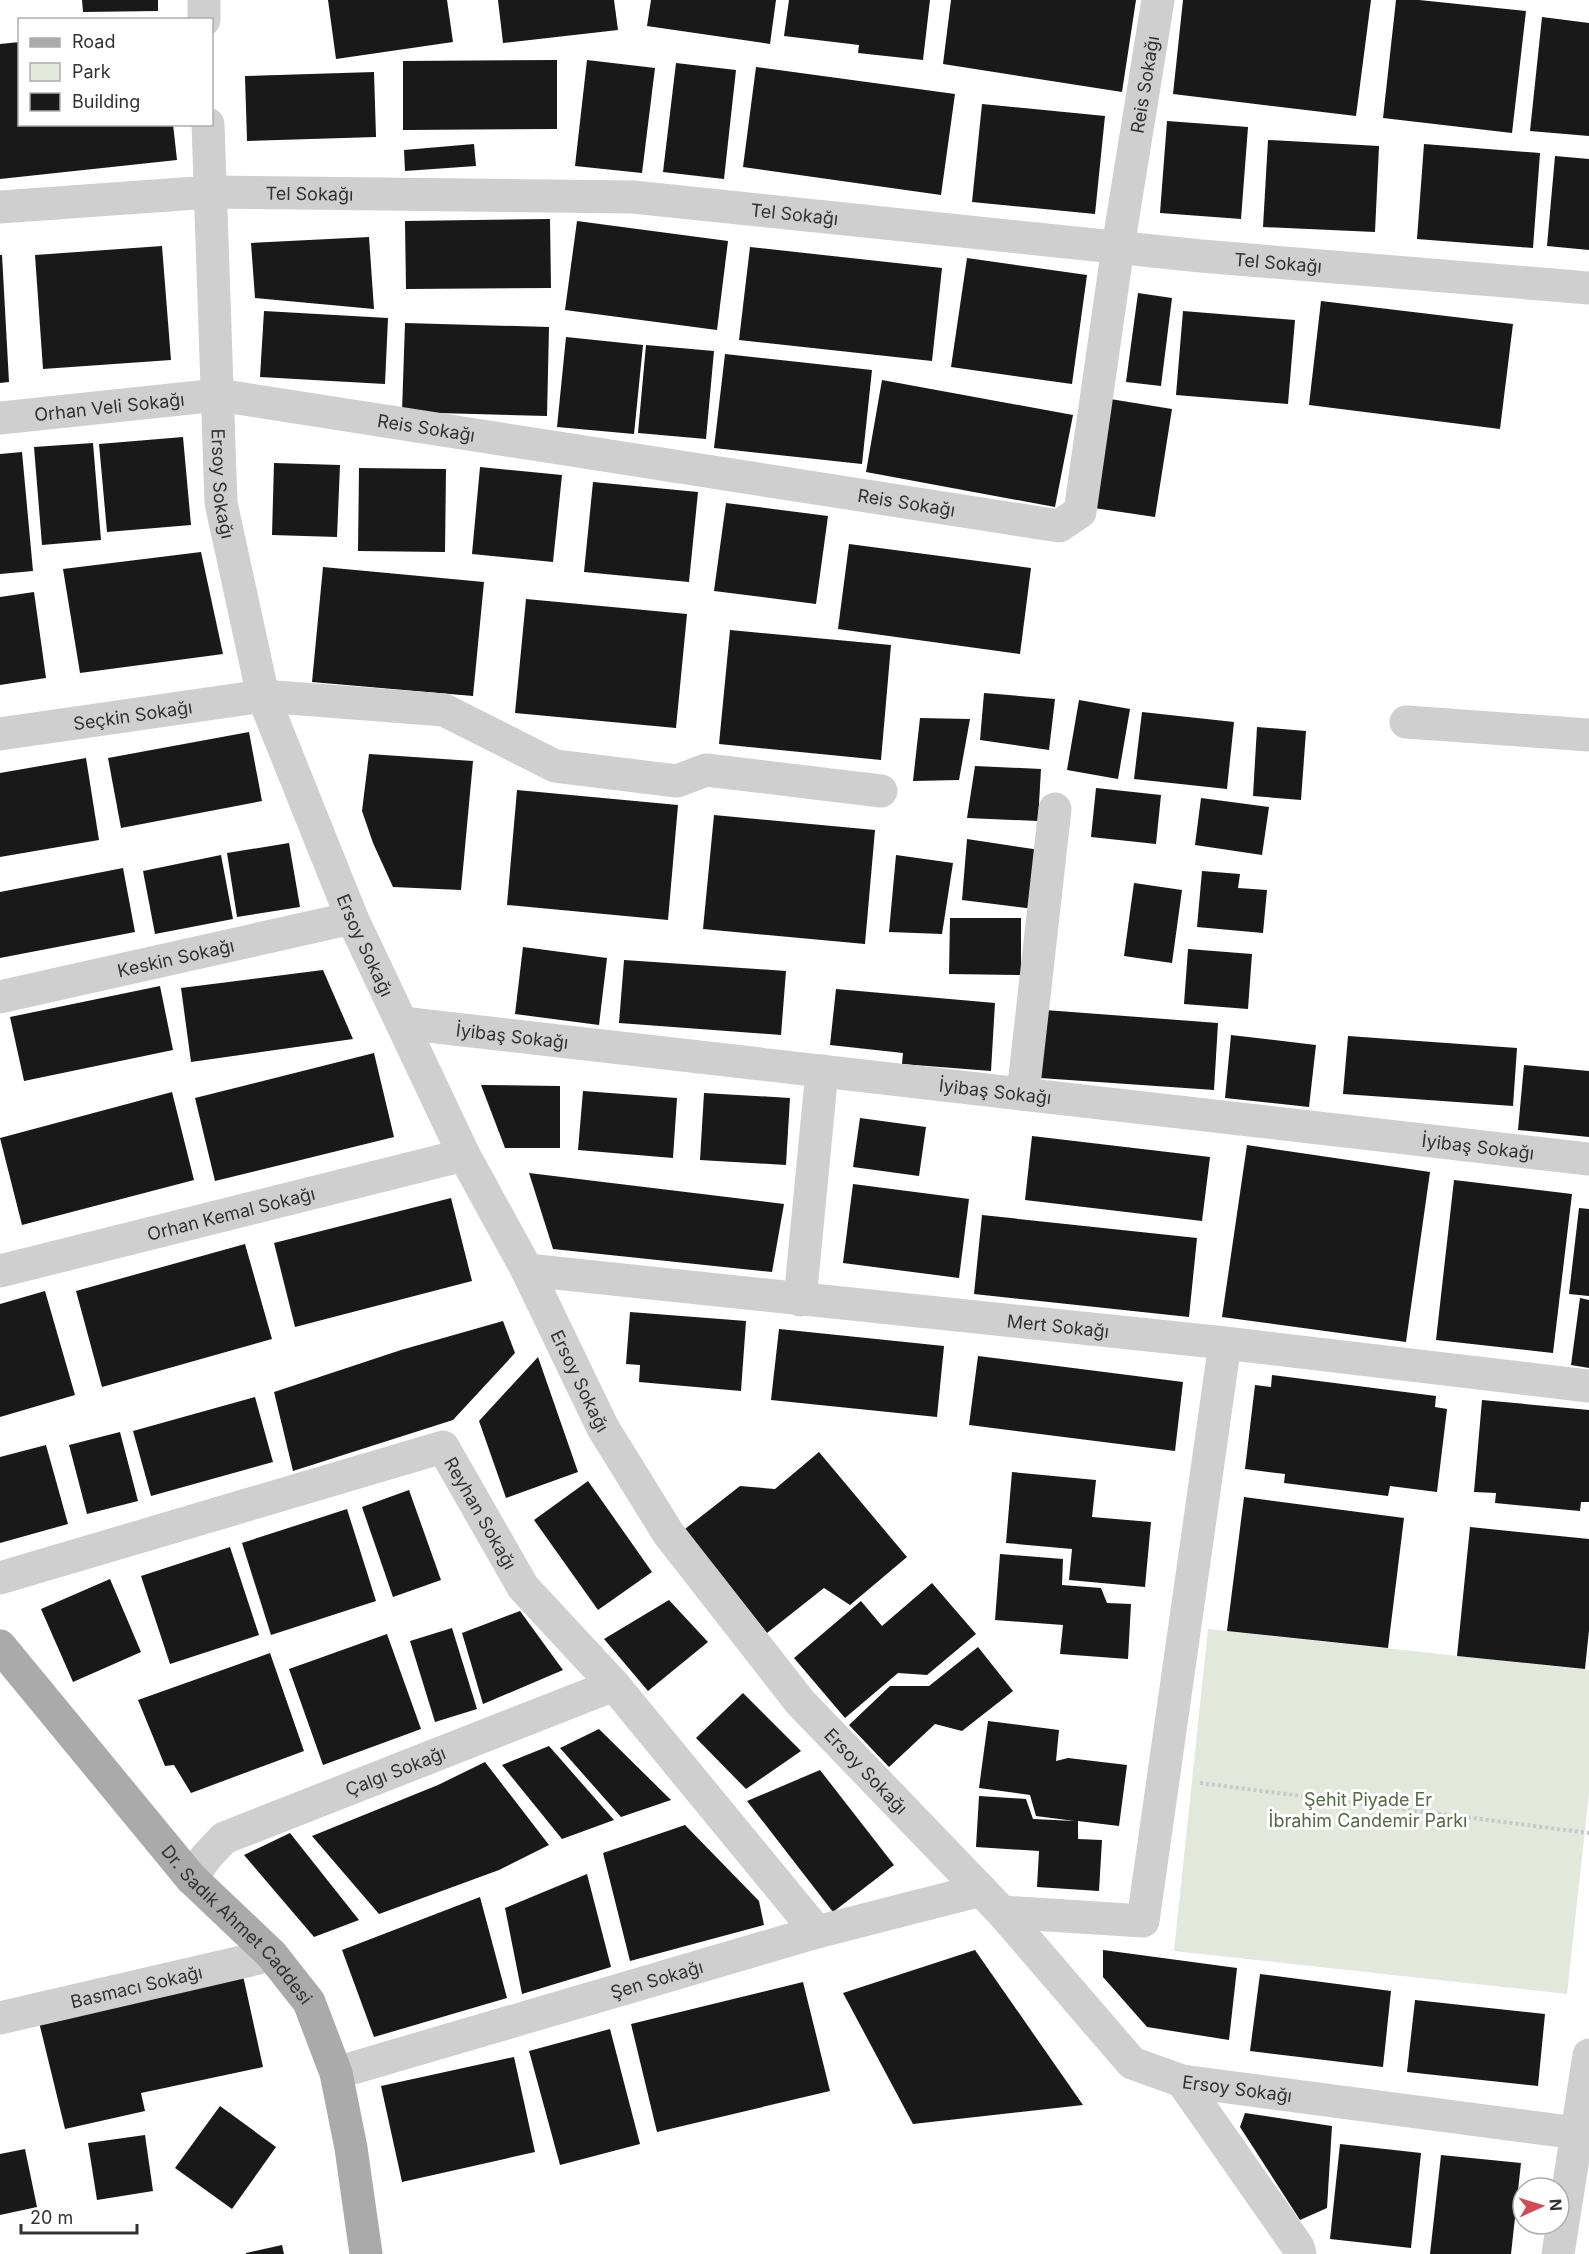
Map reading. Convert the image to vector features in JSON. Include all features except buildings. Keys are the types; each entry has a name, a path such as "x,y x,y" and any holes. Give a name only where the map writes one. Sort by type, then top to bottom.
{"main road":[{"name":"Dr. Sadık Ahmet Caddesi","path":"1,1650 191,1878 272,1955 309,2002 336,2073 351,2148 366,2254"}],"street":[{"path":"204,0 204,18"},
{"name":"Reis Sokağı","path":"218,395 1059,526 1080,512 1118,248 1158,0"},
{"name":"Ersoy Sokağı","path":"208,126 220,503 263,696 352,918 464,1155 527,1270 603,1428 668,1533 800,1702 992,1901 1132,2062 1182,2081 1577,2133"},
{"name":"Tel Sokağı","path":"0,207 210,192 633,196 1201,256 1589,288"},
{"name":"Orhan Veli Sokağı","path":"0,418 218,395"},
{"name":"Seçkin Sokağı","path":"0,734 263,696 444,710 555,766 678,781 706,770 881,791"},
{"path":"1406,722 1589,735"},
{"path":"1023,1094 1055,809"},
{"name":"Keskin Sokağı","path":"0,997 352,918"},
{"name":"İyibaş Sokağı","path":"402,1023 1589,1159"},
{"path":"800,1300 822,1071"},
{"name":"Orhan Kemal Sokağı","path":"0,1271 464,1155"},
{"name":"Mert Sokağı","path":"527,1270 1225,1343 1589,1386"},
{"path":"1164,1778 1225,1343"},
{"name":"Reyhan Sokağı","path":"0,1578 443,1446 523,1587 614,1685 816,1932"},
{"name":"Çalgı Sokağı","path":"191,1878 224,1838 614,1685"},
{"name":"Şen Sokağı","path":"336,2073 816,1932 992,1901 1143,1921 1164,1778"},
{"name":"Basmacı Sokağı","path":"0,2018 272,1955"},
{"path":"1558,2254 1588,2073"},
{"path":"1182,2081 1298,2247 1300,2254"}],"path":[{"path":"1164,1778 1589,1833"}],"green space":[{"name":"Şehit Piyade Er İbrahim Candemir Parkı","path":"1208,1629 1589,1670 1589,1792 1567,1994 1174,1951"}]}
